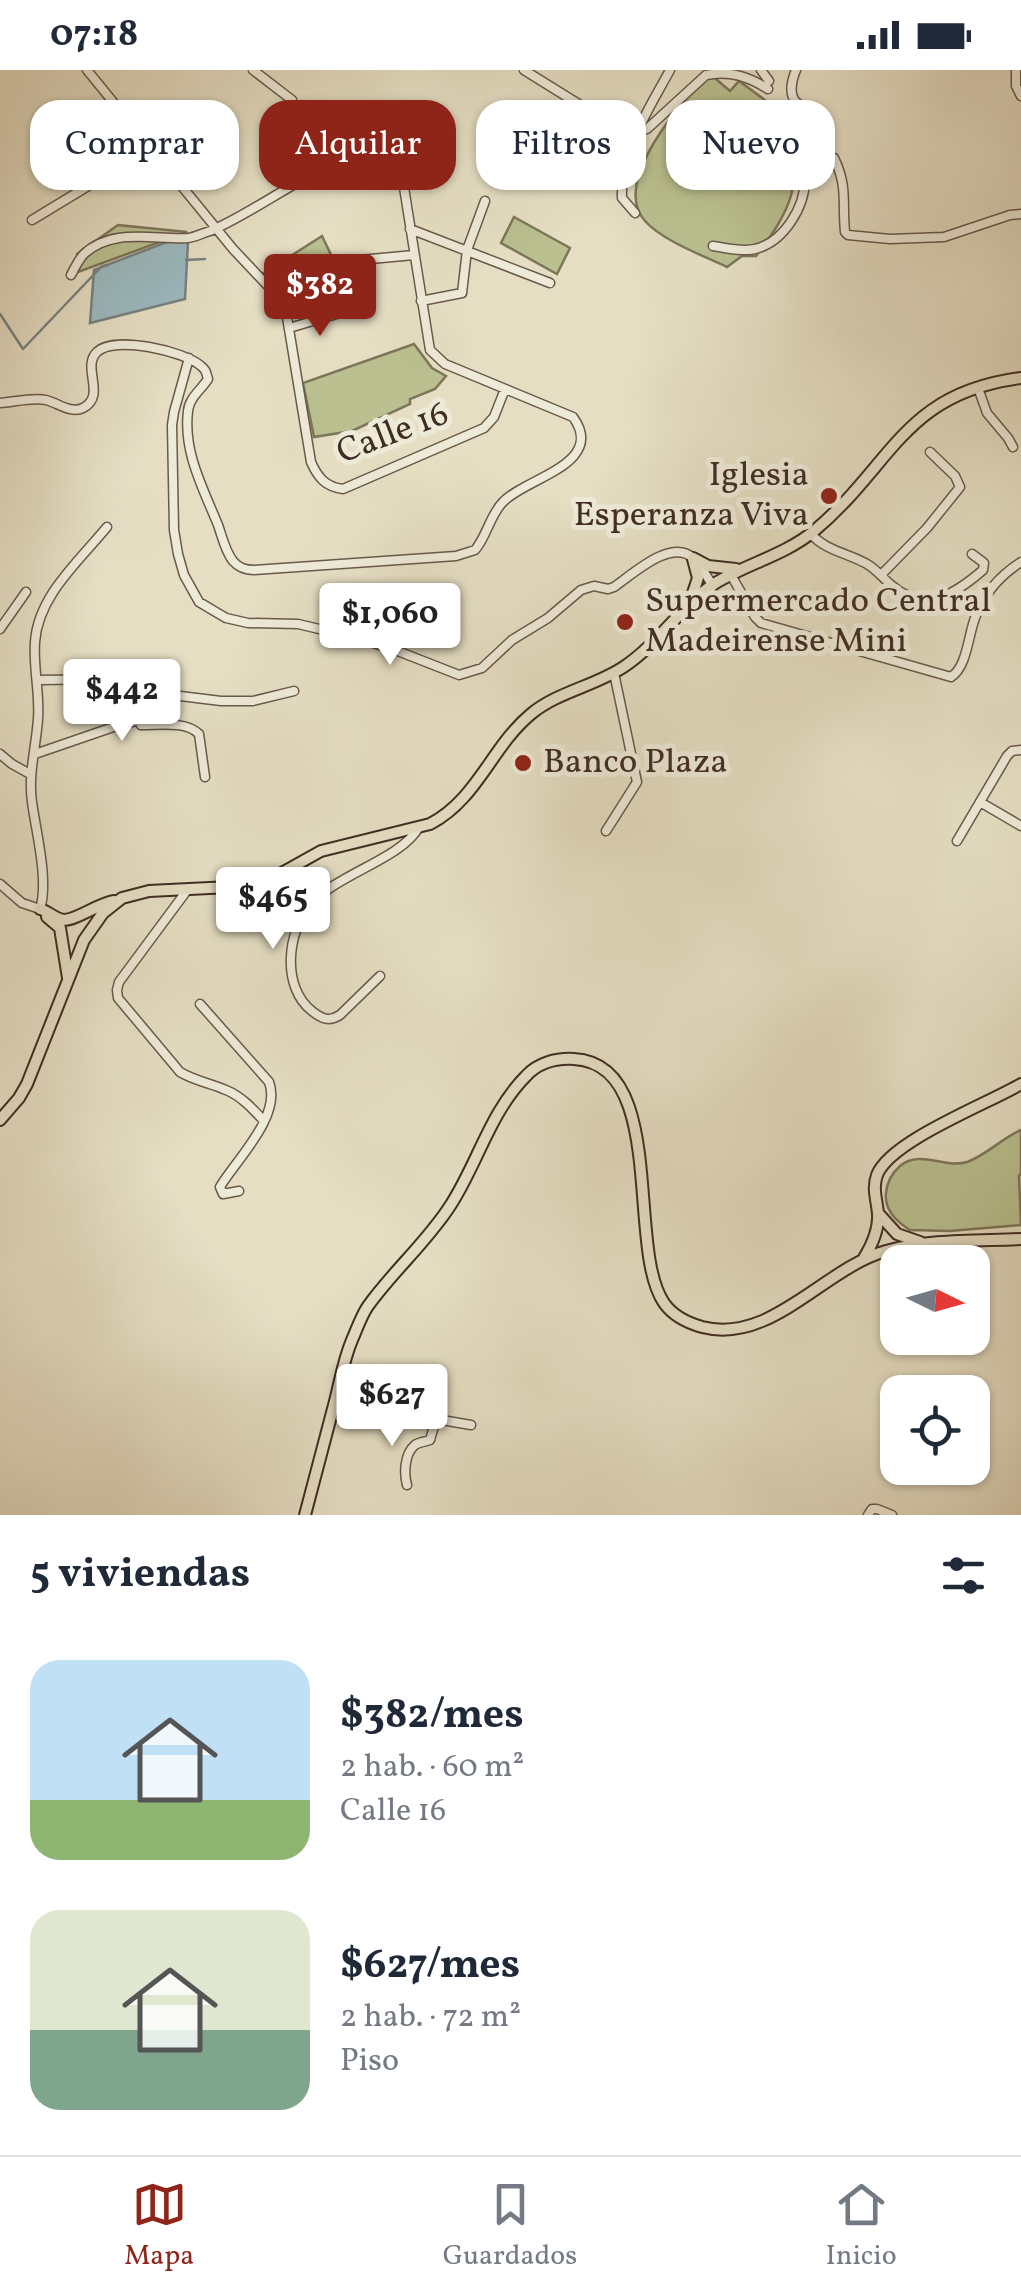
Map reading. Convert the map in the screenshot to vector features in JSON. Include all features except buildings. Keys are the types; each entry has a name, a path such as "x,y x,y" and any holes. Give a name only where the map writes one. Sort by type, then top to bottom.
{"main road":[{"path":"40,909 68,920 94,906 138,892 250,886 270,880 320,851 430,824 450,813 519,724 550,702 614,673 645,650 690,604 730,574 811,534 838,510 914,423 944,400 1021,378"},
{"path":"693,558 708,566 742,568"},
{"path":"690,604 698,578 693,558"},
{"path":"0,1120 28,1084 94,923 120,900"},
{"path":"40,909 60,928 68,979"},
{"path":"305,1515 350,1346 368,1306 443,1217 514,1090 530,1072 553,1060 576,1058 595,1064 612,1078 628,1103 642,1174 652,1276 663,1301 680,1317 700,1326 744,1328 770,1318 864,1259 888,1250 924,1243 1021,1239"},
{"path":"864,1259 875,1236 878,1212 874,1192 883,1164 913,1139 1021,1084"},
{"path":"878,1212 896,1234 924,1243"}],"street":[{"name":"Calle 16","path":"87,70 111,100"},
{"path":"253,70 292,100"},
{"path":"524,70 572,100"},
{"path":"646,116 670,70"},
{"path":"646,128 706,74 716,70 735,72 768,85 761,70"},
{"path":"794,100 796,70"},
{"path":"1016,70 1016,86 1021,96"},
{"path":"0,403 44,399 81,410 88,406 95,386 91,364 94,356 108,347 136,345 189,358 204,368 208,379 188,408 192,464 232,559 238,566 254,570 456,556 475,550 504,500 566,465 580,444 581,431 574,416 445,364 430,350 402,176 385,149 373,148 328,166 217,228 191,238 143,235 103,244 83,256 70,275"},
{"path":"835,160 844,184 848,235 890,239 944,237 1021,214"},
{"path":"32,220 81,190"},
{"name":"Calle 16","path":"184,190 232,249 283,302 311,462 322,480 343,489 484,428 494,417 505,389"},
{"path":"622,190 622,198 635,213"},
{"path":"714,246 755,249 776,236 798,210 804,190"},
{"path":"421,301 462,293 467,250 485,201"},
{"path":"410,229 550,282"},
{"path":"338,262 414,255"},
{"path":"290,328 340,313"},
{"path":"189,358 172,425 174,530 192,592 207,608 226,618 248,623 298,624 349,636 459,675 482,668 512,640 548,618 581,590 614,587 670,552 693,558 712,586"},
{"path":"978,388 987,413 1013,447"},
{"path":"881,575 960,487 955,476 930,452"},
{"path":"0,884 22,903 40,909 42,881 30,774 39,714 34,646 40,615 51,595 107,527"},
{"path":"811,534 920,600 937,599 965,585 983,570 984,564 972,554"},
{"path":"730,574 761,623 951,677 959,671 986,594 1003,573 1021,562"},
{"path":"0,629 26,592"},
{"path":"606,830 637,782 614,673"},
{"path":"37,680 122,680 172,695 220,702 253,701 294,691"},
{"path":"35,754 122,724 156,718 164,712 172,695"},
{"path":"122,724 196,729 200,734 205,777"},
{"path":"958,841 1012,751 1021,750"},
{"path":"0,754 30,774"},
{"path":"980,802 1021,826"},
{"path":"380,976 340,1015 324,1019 306,1006 292,979 291,956 296,934 313,902 352,874 404,846 418,827"},
{"path":"188,889 119,982 118,998 180,1072 228,1091 264,1122"},
{"path":"200,1004 272,1090 264,1122 220,1187 223,1194 239,1192"},
{"path":"339,1384 436,1418 471,1425"},
{"path":"385,1422 392,1402"},
{"path":"407,1485 405,1467 410,1452 414,1445 430,1440 436,1418"},
{"path":"868,1515 872,1509 892,1515"}],"green space":[{"path":"710,74 730,91 739,81 765,100 686,100"},
{"path":"666,124 666,190 792,190 786,210 756,256 742,256 727,267 683,247 645,221 637,205 637,190 646,190 646,158"},
{"path":"514,217 570,248 557,274 501,243"},
{"path":"118,225 187,232 78,272 77,254"},
{"path":"322,236 335,263 284,295 264,273"},
{"path":"414,344 432,368 446,376 435,389 352,431 314,437 303,383"},
{"path":"1021,1130 1021,1225 910,1230 889,1210 889,1182 908,1161 967,1162"}],"water":[{"path":"172,240 188,241 185,299 90,323 94,270"}],"waterway":[{"path":"186,260 205,259"},
{"path":"0,314 23,349 102,266 108,265"}],"place":[{"name":"Iglesia Esperanza Viva","path":"829,496"},
{"name":"Supermercado Central Madeirense Mini","path":"625,622"},
{"name":"Banco Plaza","path":"523,763"}]}
